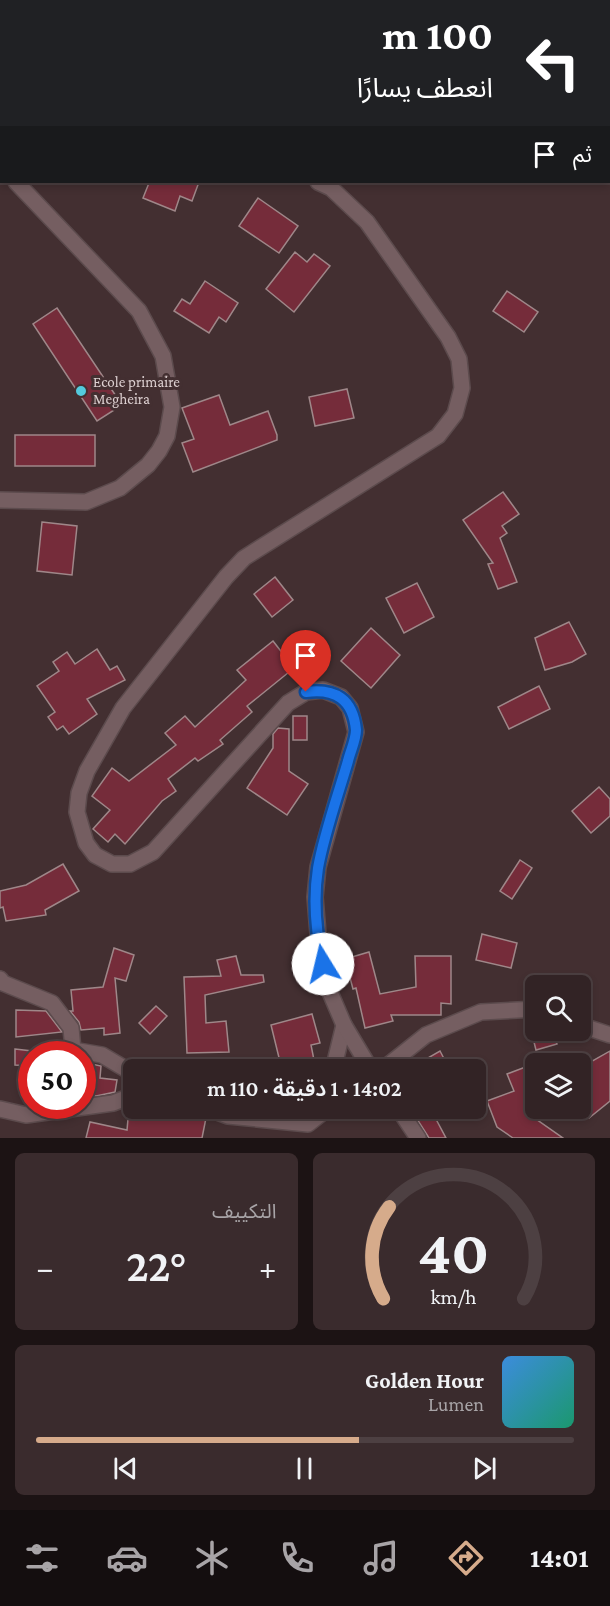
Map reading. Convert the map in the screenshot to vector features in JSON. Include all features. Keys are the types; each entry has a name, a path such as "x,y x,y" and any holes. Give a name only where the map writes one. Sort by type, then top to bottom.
{"main road":[{"path":"0,500 86,502 120,489 148,465 159,452 167,436 172,407 163,356 139,311 17,183"},
{"path":"320,183 331,188 367,222 448,337 459,359 462,388 455,414 438,436 244,558 226,577 123,708 87,771 79,793 77,812 86,843 95,855 112,864 130,864 153,852 288,704 306,692 323,690 341,697 350,708 356,732 318,867 315,897 319,946 327,983 344,1024 365,1059"},
{"path":"0,979 3,983 52,1003 71,1028 73,1050 102,1054 123,1067"},
{"path":"396,1059 426,1035 482,1012 525,1010"},
{"path":"336,1059 344,1024"},
{"path":"591,1029 610,1035"},
{"path":"0,1108 26,1115 113,1103 123,1099"},
{"path":"258,1119 308,1124 314,1119"},
{"path":"405,1119 418,1138"}],"building":[{"path":"149,183 199,183 192,201 180,196 175,211 143,198"},
{"path":"258,198 298,226 279,253 239,226"},
{"path":"295,252 307,262 314,254 330,266 294,312 266,289"},
{"path":"205,281 238,303 226,322 219,317 209,333 174,311 182,299 190,304"},
{"path":"507,291 538,312 524,332 493,311"},
{"path":"57,308 122,405 97,421 33,324"},
{"path":"347,389 354,418 315,426 309,397"},
{"path":"219,395 230,425 268,411 277,440 193,472 182,443 194,439 182,408"},
{"path":"15,435 95,435 95,466 15,466"},
{"path":"503,492 519,514 502,526 507,533 500,538 517,582 498,589 488,564 493,563 463,520"},
{"path":"42,522 77,526 72,575 37,571"},
{"path":"275,577 293,600 272,617 254,594"},
{"path":"417,583 434,617 404,633 386,598"},
{"path":"569,622 586,654 572,662 545,670 535,638"},
{"path":"371,628 400,655 371,688 341,661"},
{"path":"273,641 294,668 247,706 252,712 220,740 223,744 198,761 195,758 168,779 176,791 162,801 125,844 115,834 108,842 93,829 110,810 92,796 112,768 129,781 176,745 165,733 185,716 195,727 246,680 237,670"},
{"path":"97,649 110,670 117,666 125,680 87,699 97,714 69,734 63,726 57,730 48,717 55,712 37,686 59,671 53,662 67,652 75,664"},
{"path":"539,686 550,709 509,729 498,707"},
{"path":"293,716 307,716 307,740 293,740"},
{"path":"278,728 289,729 289,771 308,784 287,815 247,788 273,748 273,734"},
{"path":"599,787 610,799 610,816 591,833 572,811"},
{"path":"520,860 532,868 512,899 500,891"},
{"path":"63,864 79,891 45,910 46,915 6,921 3,907 0,908 0,891 26,885"},
{"path":"482,934 517,943 511,968 476,960"},
{"path":"114,948 134,955 126,981 115,978 120,1033 104,1035 104,1028 81,1030 79,1022 70,1011 73,1011 71,990 103,987"},
{"path":"369,952 380,994 416,987 415,956 451,956 451,1004 441,1003 441,1015 391,1015 393,1021 365,1028 356,988 353,989 345,959"},
{"path":"236,956 241,975 263,975 264,982 205,995 206,1023 226,1021 229,1052 187,1053 184,977 221,976 217,960"},
{"path":"156,1006 167,1016 150,1034 139,1023"},
{"path":"16,1010 46,1011 62,1032 16,1037"},
{"path":"312,1014 320,1043 311,1045 314,1059 279,1059 271,1025"},
{"path":"534,1041 556,1041 557,1044 536,1050"},
{"path":"15,1049 18,1049 18,1065 15,1065"},
{"path":"440,1051 444,1059 426,1059"},
{"path":"610,1051 610,1101 591,1116 591,1062"},
{"path":"96,1065 101,1066 100,1078 117,1080 115,1092 96,1096"},
{"path":"525,1067 525,1119 536,1119 563,1138 513,1138 497,1127 487,1101 514,1091 507,1074"},
{"path":"128,1119 206,1119 202,1138 86,1138 90,1122 127,1130"},
{"path":"417,1119 436,1119 446,1138 429,1138"}],"place":[{"name":"Ecole primaire Megheira","path":"81,391"}],"route":[{"path":"306,692 323,690 341,697 350,708 356,732 318,867 315,897 319,946 323,964"}]}
